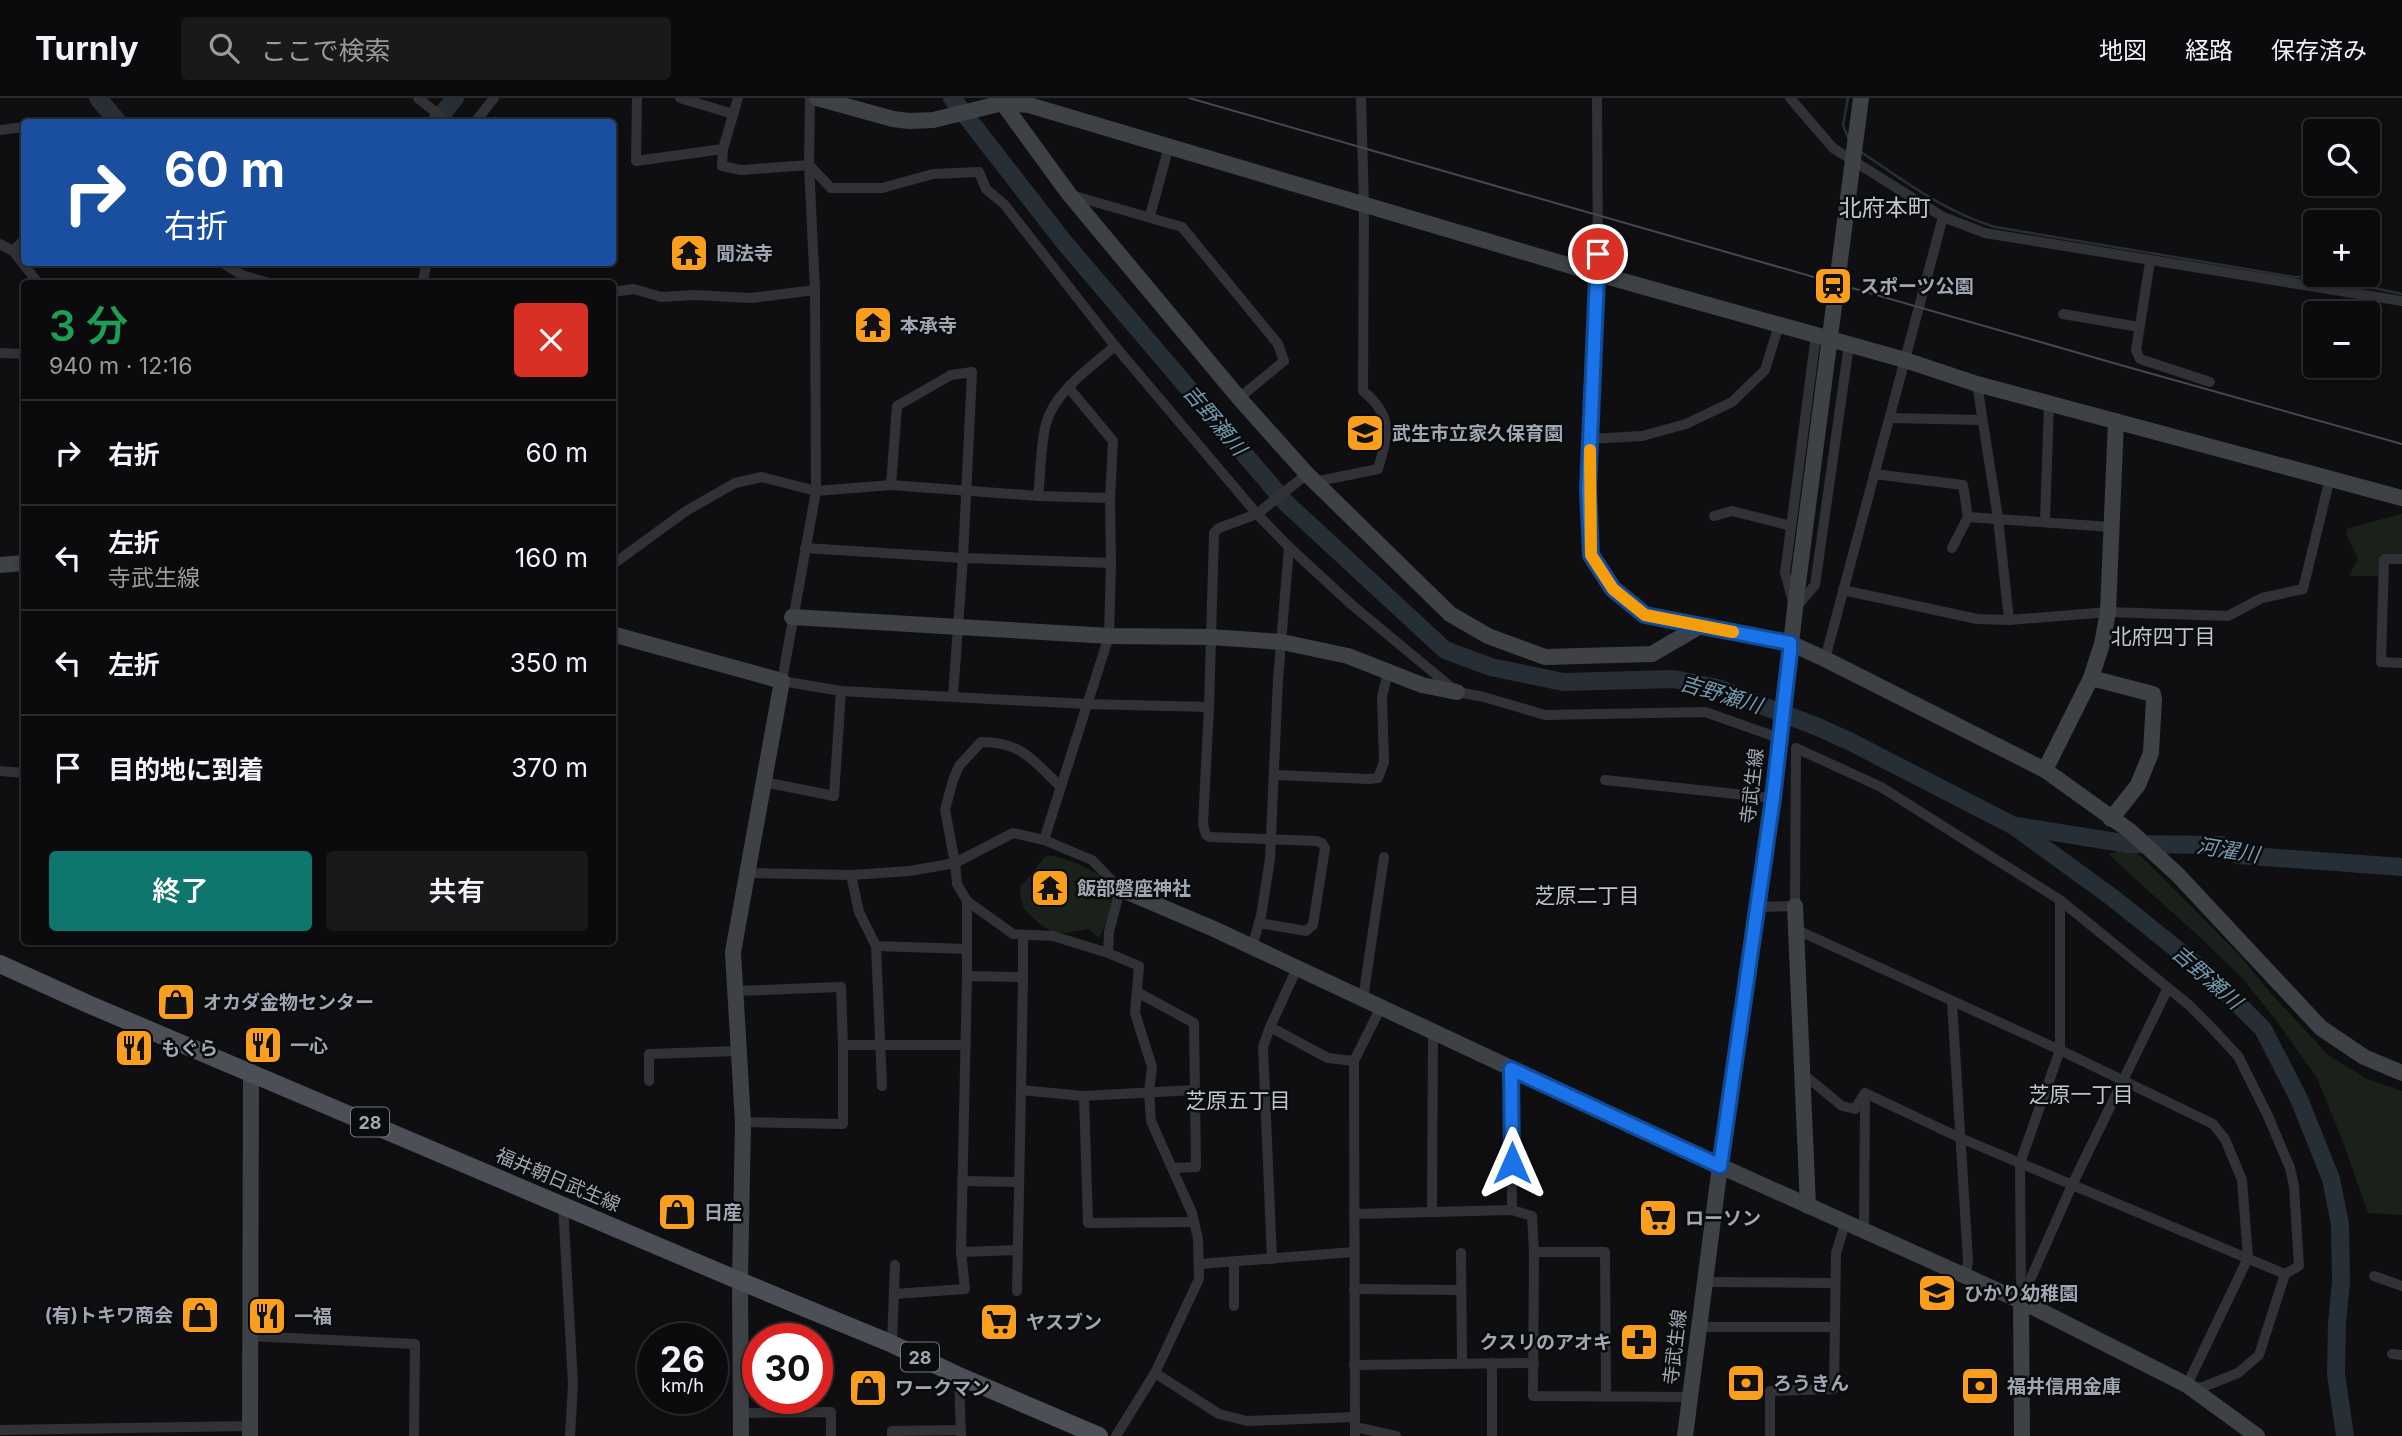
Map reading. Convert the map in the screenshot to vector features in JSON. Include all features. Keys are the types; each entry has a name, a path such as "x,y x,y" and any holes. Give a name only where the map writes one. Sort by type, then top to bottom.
{"main road":[{"name":"福井朝日武生線","path":"0,964 88,1004 892,1343 959,1376 1099,1436"}],"street":[{"path":"418,98 445,119"},
{"path":"477,119 494,98"},
{"path":"637,98 636,161 723,149"},
{"path":"680,98 733,114"},
{"path":"738,98 723,149 722,166 741,170 809,165"},
{"path":"741,1436 743,1122 733,952 816,491 810,98"},
{"path":"817,98 893,119 923,121 996,102 1029,105 1598,274 1905,360 1977,384 2402,498"},
{"path":"1259,923 1306,931 1310,929 1313,925 1325,848 1322,843 1316,841 1210,837 1203,831 1214,533 1219,528 1257,514 1289,489 1311,478 1378,469 1388,438 1387,424 1381,410 1363,391 1364,204 1361,98"},
{"path":"1597,98 1598,274 1590,439 1591,555 1613,589 1645,615 1700,626 1825,659 2045,770 2130,831 2179,875 2321,1028 2364,1057 2402,1073"},
{"path":"1790,98 1833,148 1943,217 1985,233 2402,301"},
{"name":"寺武生線","path":"1685,1436 1720,1166 1773,798 1794,608 1861,98"},
{"path":"996,102 1239,398 1311,478 1450,614 1488,636 1545,657 1652,654 1700,626"},
{"path":"0,130 21,127"},
{"path":"1150,216 1169,146"},
{"path":"809,165 831,188 882,188 933,174 979,172 986,189 1004,204 1115,346 1257,514 1352,605 1457,692"},
{"path":"1069,194 1182,227 1278,344 1284,361 1239,398"},
{"path":"1825,659 1943,217"},
{"path":"13,251 21,243"},
{"path":"0,244 13,251 21,261"},
{"path":"2150,262 2136,350 2140,359 2210,382"},
{"path":"25,266 36,280"},
{"path":"227,266 242,275 259,280"},
{"path":"616,291 634,289 662,297 694,295 751,298 815,290"},
{"path":"2063,314 2140,327"},
{"path":"1590,439 1642,436 1686,424 1732,402 1765,370 1779,325"},
{"path":"1794,608 1785,573 1816,335"},
{"path":"1794,608 1815,585 1849,345"},
{"path":"1038,496 1045,425 1052,410 1069,388 1115,346"},
{"path":"0,353 21,354"},
{"path":"891,485 897,406 951,375 972,372 953,696"},
{"path":"1977,384 1998,518 2010,620"},
{"path":"1044,840 1109,636 1113,441 1069,388"},
{"path":"2045,521 2049,404"},
{"path":"1890,418 1982,420"},
{"path":"2045,770 2091,678 2102,644 2108,612 2116,421"},
{"path":"1874,474 1963,485 1968,517 1952,548"},
{"path":"616,562 686,511 742,480 762,477 816,491 891,485 1038,496 1110,498"},
{"path":"1843,590 1977,619 2010,620 2108,612 2228,616 2262,598 2303,589 2330,478"},
{"path":"1714,516 1732,510 1791,526"},
{"path":"1968,517 2111,527"},
{"path":"1252,947 1259,923 1271,839 1278,679 1289,547"},
{"path":"805,548 963,558 1111,563"},
{"path":"2402,559 2384,558 2381,662 2402,663"},
{"path":"0,565 21,563"},
{"path":"792,617 1109,636 1210,637 1282,642 1348,656 1422,685 1484,697 1545,715 1705,712 1780,734"},
{"path":"616,635 782,681 841,691 1086,704 1209,707"},
{"path":"1275,775 1374,780 1378,778 1384,762 1382,697 1388,671"},
{"path":"2091,678 2153,694 2154,700 2151,753 2137,785 2111,818"},
{"path":"764,782 834,796 841,691"},
{"path":"1062,787 1018,747 1001,742 981,742 960,766 953,780 945,810 957,884 967,901 1013,934 1053,936 1139,966 1135,1013 1152,1067 1149,1092 1152,1121 1174,1168 1194,1222 1200,1264 1199,1279 1154,1373 1116,1436"},
{"path":"1808,1206 1796,929 1796,748 1881,788 2060,900 2189,1005 2238,1056 2290,1168 2294,1186 2300,1266 2285,1274 2259,1356 2238,1373 2203,1388 2190,1386"},
{"path":"0,771 21,773"},
{"path":"1605,780 1773,798"},
{"path":"748,873 851,875 910,871 955,863 1013,833 1044,840 1092,860 1120,889 1252,947 1720,1166 2021,1301 2190,1386 2257,1436"},
{"path":"1363,999 1384,857"},
{"path":"851,875 859,912 876,946 882,1086"},
{"path":"1108,953 1109,932 1120,889"},
{"path":"2022,1436 2020,1163 2060,1050 2060,900"},
{"path":"894,1294 965,1289 961,1252 967,901"},
{"path":"1757,907 1796,906"},
{"path":"1796,929 2060,1050 2213,1124 2225,1139 2242,1180 2248,1258 2190,1386"},
{"path":"1017,1291 1023,935"},
{"path":"876,946 967,950"},
{"path":"1272,1259 1263,1047 1297,968"},
{"path":"967,976 1023,977"},
{"path":"736,990 841,987 843,1124 743,1122"},
{"path":"2021,1301 2072,1185 2168,988"},
{"path":"1137,992 1194,1023 1196,1167 1174,1168"},
{"path":"1952,1002 1958,1137 1968,1260 1966,1276"},
{"path":"1355,1426 1354,1060 1381,1007"},
{"path":"1270,1027 1328,1058 1354,1060"},
{"path":"1432,1212 1433,1032"},
{"path":"843,1045 966,1045"},
{"path":"649,1081 649,1054 739,1051"},
{"path":"1511,1069 1512,1210"},
{"path":"0,1430 250,1431 251,1072"},
{"path":"1802,1073 1842,1106 1855,1109 1865,1093"},
{"path":"1020,1090 1084,1096 1194,1090"},
{"path":"1865,1093 1958,1137 2285,1274"},
{"path":"1864,1229 1865,1093"},
{"path":"1084,1096 1088,1223 1194,1222"},
{"path":"962,1181 1019,1181"},
{"path":"563,1205 573,1384 570,1436"},
{"path":"1354,1214 1512,1210 1532,1216 1533,1396 1690,1397"},
{"path":"1770,1436 1770,1391 1834,1389 1836,1254 1846,1221"},
{"path":"961,1252 1018,1250"},
{"path":"1534,1252 1605,1251 1606,1395"},
{"path":"1200,1264 1354,1252"},
{"path":"1461,1253 1462,1364"},
{"path":"1234,1263 1234,1306"},
{"path":"892,1343 895,1265"},
{"path":"2374,1276 2402,1286"},
{"path":"1705,1282 1834,1283"},
{"path":"1354,1289 1461,1290"},
{"path":"1699,1327 1835,1327"},
{"path":"250,1336 415,1344 414,1436"},
{"path":"1492,1363 1492,1436"},
{"path":"1354,1365 1534,1363"},
{"path":"1154,1373 1219,1414 1247,1422 1355,1426 1396,1436"},
{"path":"892,1436 891,1431 961,1433 959,1376"},
{"path":"741,1413 831,1412 831,1436"}],"shaded area":[{"path":"2402,514 2402,555 2380,554 2379,576 2349,576 2358,559 2346,534 2348,528"},
{"path":"2130,848 2242,958 2328,1055 2367,1079 2402,1091 2402,1215 2368,1213 2317,1078 2243,979 2108,854"},
{"path":"1047,855 1081,865 1110,884 1110,912 1099,938 1088,929 1052,932 1024,909 1020,894 1021,885"}],"waterway":[{"name":"吉野瀬川","path":"98,98 116,119"},
{"name":"吉野瀬川","path":"438,119 455,98"},
{"name":"吉野瀬川","path":"952,98 1064,242 1286,503 1445,650 1491,667 1563,682 1674,679 1717,688 1818,727 2014,826 2113,898 2209,975 2263,1029 2299,1099 2331,1179 2340,1224 2341,1282 2336,1374 2345,1436"},
{"path":"1848,98 1843,125 1849,140"},
{"path":"1861,152 1942,204 1995,227 2294,277 2322,277 2402,294"},
{"name":"河濯川","path":"2017,826 2128,844 2223,845 2238,855 2402,867"}],"tram line":[{"path":"1189,98 2402,444"}],"slow traffic":[{"path":"1590,450 1588,489 1591,555 1613,589 1645,615 1733,632"}],"place":[{"name":"聞法寺","path":"689,253"},
{"name":"スポーツ公園","path":"1833,286"},
{"name":"本承寺","path":"873,325"},
{"name":"武生市立家久保育園","path":"1365,433"},
{"name":"飯部磐座神社","path":"1050,888"},
{"name":"オカダ金物センター","path":"176,1002"},
{"name":"一心","path":"263,1045"},
{"name":"もぐら","path":"134,1048"},
{"name":"日産","path":"677,1212"},
{"name":"ローソン","path":"1658,1218"},
{"name":"ひかり幼稚園","path":"1937,1293"},
{"name":"(有)トキワ商会","path":"200,1315"},
{"name":"一福","path":"267,1316"},
{"name":"ヤスブン","path":"999,1322"},
{"name":"クスリのアオキ","path":"1639,1342"},
{"name":"ろうきん","path":"1746,1383"},
{"name":"福井信用金庫","path":"1980,1386"},
{"name":"ワークマン","path":"868,1388"}],"district":[{"name":"北府本町","path":"1885,208"},
{"name":"北府四丁目","path":"2163,636"},
{"name":"芝原二丁目","path":"1587,895"},
{"name":"芝原一丁目","path":"2081,1094"},
{"name":"芝原五丁目","path":"1238,1100"}],"route":[{"path":"1512,1163 1511,1069 1720,1166 1773,798 1790,652 1790,643 1645,615 1613,589 1591,555 1588,489 1598,254"}]}
